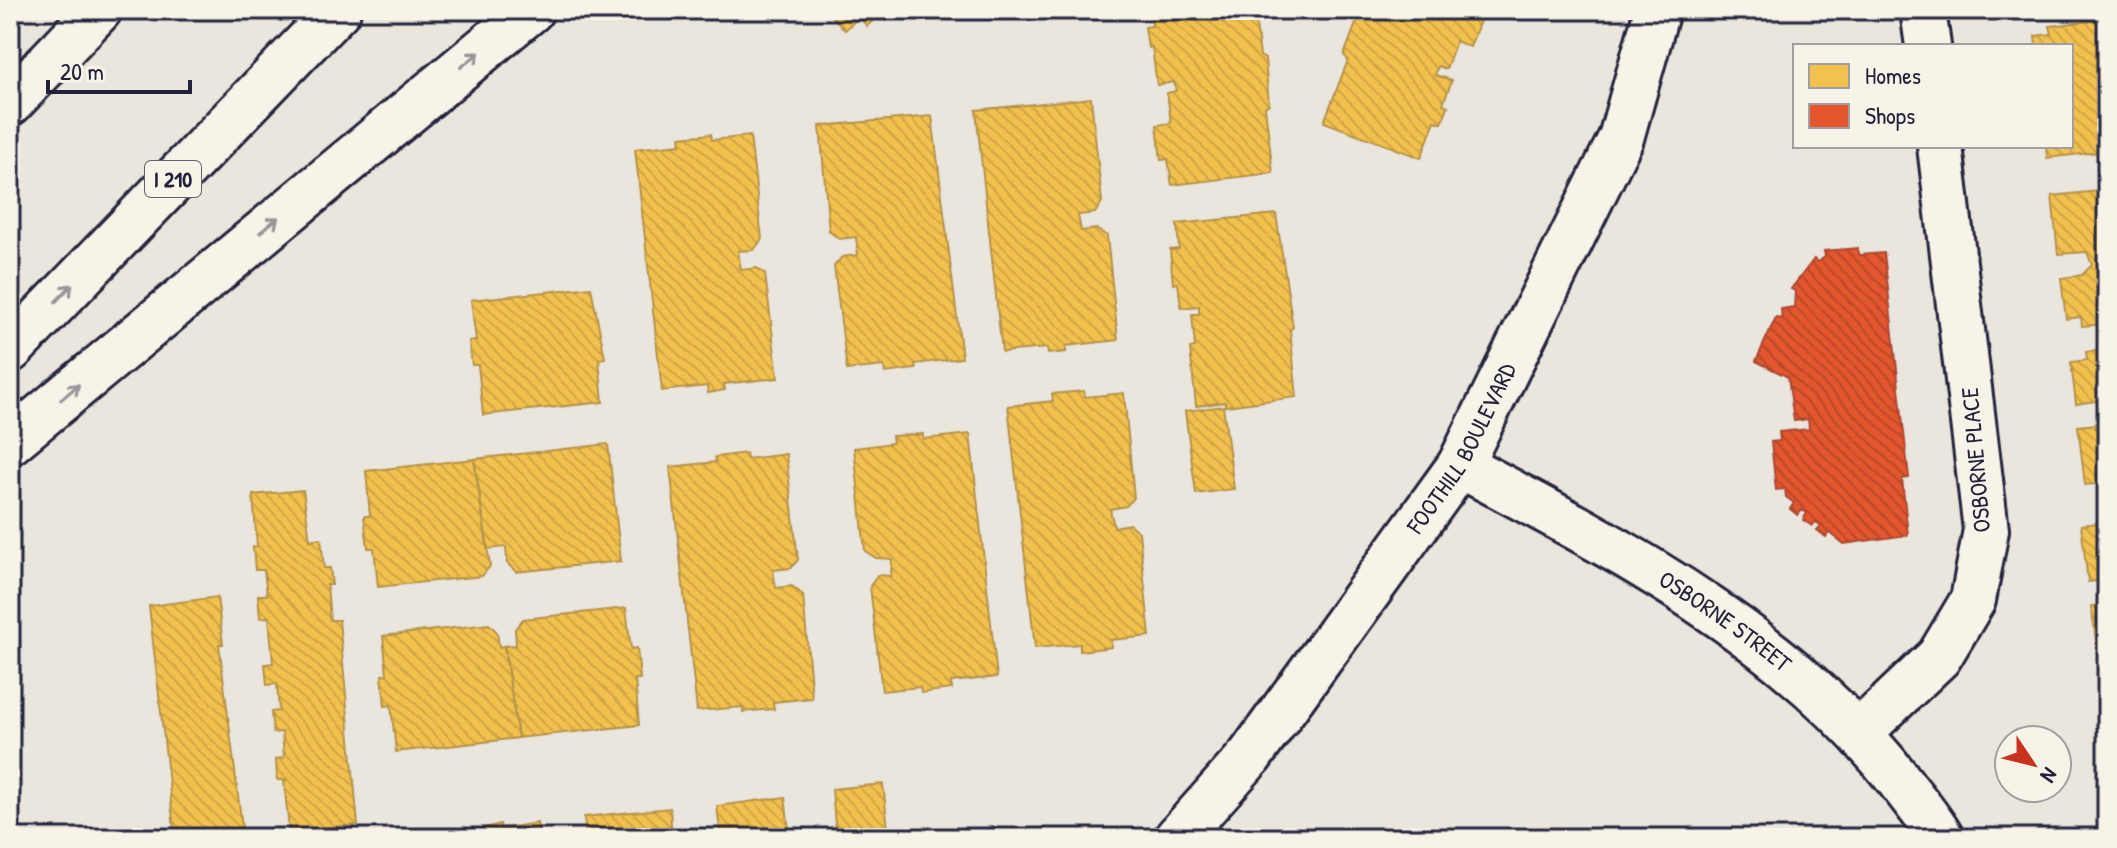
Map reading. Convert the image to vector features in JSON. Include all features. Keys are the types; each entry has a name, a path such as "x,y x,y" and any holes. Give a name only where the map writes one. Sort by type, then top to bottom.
{"main road":[{"path":"10,103 99,10"},
{"name":"I 210","path":"10,350 338,10"},
{"path":"10,442 531,10"},
{"name":"FOOTHILL BOULEVARD","path":"1177,838 1250,756 1460,465 1621,138 1657,10"},
{"path":"1923,10 1928,44"},
{"name":"OSBORNE PLACE","path":"1861,731 1939,657 1973,600 1986,530 1940,148"},
{"name":"OSBORNE STREET","path":"1460,465 1616,547 1780,660 1861,731 1941,838"}],"building: Homes":[{"path":"826,10 884,10 867,26 859,17 845,30"},
{"path":"1151,10 1254,10 1260,56 1265,59 1269,104 1265,107 1273,173 1172,185 1168,159 1161,160 1157,125 1171,123 1167,93 1176,91 1174,82 1157,85 1152,47 1148,48 1145,27 1152,26"},
{"path":"1367,10 1479,10 1477,17 1481,18 1470,47 1456,41 1446,69 1438,66 1435,75 1452,80 1443,104 1448,106 1442,123 1435,121 1421,158 1324,122 1348,60 1344,55 1360,13"},
{"path":"2106,19 2107,69 2097,81 2101,92 2107,92 2107,151 2047,158 2046,148 2073,148 2073,44 2036,44 2035,36 2052,34 2050,26"},
{"path":"1091,98 1102,202 1095,213 1078,215 1081,231 1096,229 1107,236 1118,340 1066,346 1066,352 1048,354 1047,348 1002,352 976,110"},
{"path":"932,116 962,358 915,364 916,369 885,373 884,366 847,370 834,266 842,257 858,255 856,237 839,239 829,231 820,126"},
{"path":"711,134 712,140 750,136 762,239 754,250 738,251 741,270 757,268 765,274 778,378 724,384 725,390 708,393 707,386 662,391 635,149 681,144 680,137"},
{"path":"2107,190 2107,324 2082,326 2081,317 2066,319 2061,278 2082,275 2092,265 2087,252 2058,254 2052,196"},
{"path":"1276,214 1293,327 1290,330 1297,397 1225,406 1225,402 1196,406 1190,348 1195,347 1192,314 1199,314 1199,306 1181,308 1178,283 1173,284 1170,250 1179,249 1177,224"},
{"path":"591,287 605,358 599,359 603,402 483,415 478,365 472,365 469,341 476,341 471,300"},
{"path":"2107,350 2107,411 2095,401 2076,404 2071,362 2087,360 2086,352"},
{"path":"1084,391 1085,397 1124,393 1134,498 1126,506 1110,509 1114,527 1129,524 1139,532 1150,636 1111,640 1111,647 1080,651 1080,644 1035,648 1008,406 1053,401 1052,394"},
{"path":"1223,406 1234,489 1196,494 1185,411"},
{"path":"2107,423 2107,483 2085,485 2078,426"},
{"path":"923,434 923,439 970,434 997,677 951,682 952,689 921,693 920,687 882,691 870,586 878,575 891,576 892,559 876,558 865,551 854,448 893,443 892,436"},
{"path":"608,444 621,561 516,572 507,563 506,547 488,549 474,459"},
{"path":"746,453 747,459 786,454 798,560 791,568 773,570 776,588 792,586 803,595 812,698 773,702 774,709 743,712 743,707 697,711 670,467 716,462 715,457"},
{"path":"474,459 490,566 482,576 378,587 374,548 368,548 364,516 370,516 366,471"},
{"path":"303,490 310,540 321,538 324,568 330,568 332,585 327,585 330,620 339,620 358,825 289,830 284,781 287,780 277,780 276,759 284,758 282,732 273,733 271,712 279,711 277,684 267,685 265,664 273,663 269,617 260,618 258,595 267,595 264,570 255,570 253,547 257,546 253,495"},
{"path":"2107,522 2107,580 2088,582 2081,525"},
{"path":"217,597 223,644 219,644 243,835 175,838 149,606"},
{"path":"2107,604 2107,645 2097,647 2091,606"},
{"path":"626,608 631,649 637,648 640,679 635,679 639,725 518,738 504,646 516,645 515,629 523,619"},
{"path":"489,624 497,632 499,647 504,646 518,738 396,752 391,705 385,706 382,675 387,674 383,636"},
{"path":"2107,689 2107,731 2105,732 2100,690"},
{"path":"883,784 889,838 836,838 832,789"},
{"path":"785,797 790,838 721,838 717,806"},
{"path":"670,808 672,838 586,838 584,817"},
{"path":"537,823 541,838 455,836 500,824 501,829"}],"building: Shops":[{"path":"1858,248 1858,255 1884,253 1909,478 1902,479 1908,535 1844,544 1829,532 1826,537 1817,530 1822,525 1815,522 1812,526 1803,520 1807,513 1802,510 1798,515 1790,509 1794,503 1786,497 1785,489 1776,490 1771,442 1780,441 1779,432 1809,429 1808,419 1794,421 1788,377 1756,361 1776,317 1782,319 1781,309 1794,307 1795,291 1791,289 1814,259 1817,262 1825,257 1824,251"}]}
